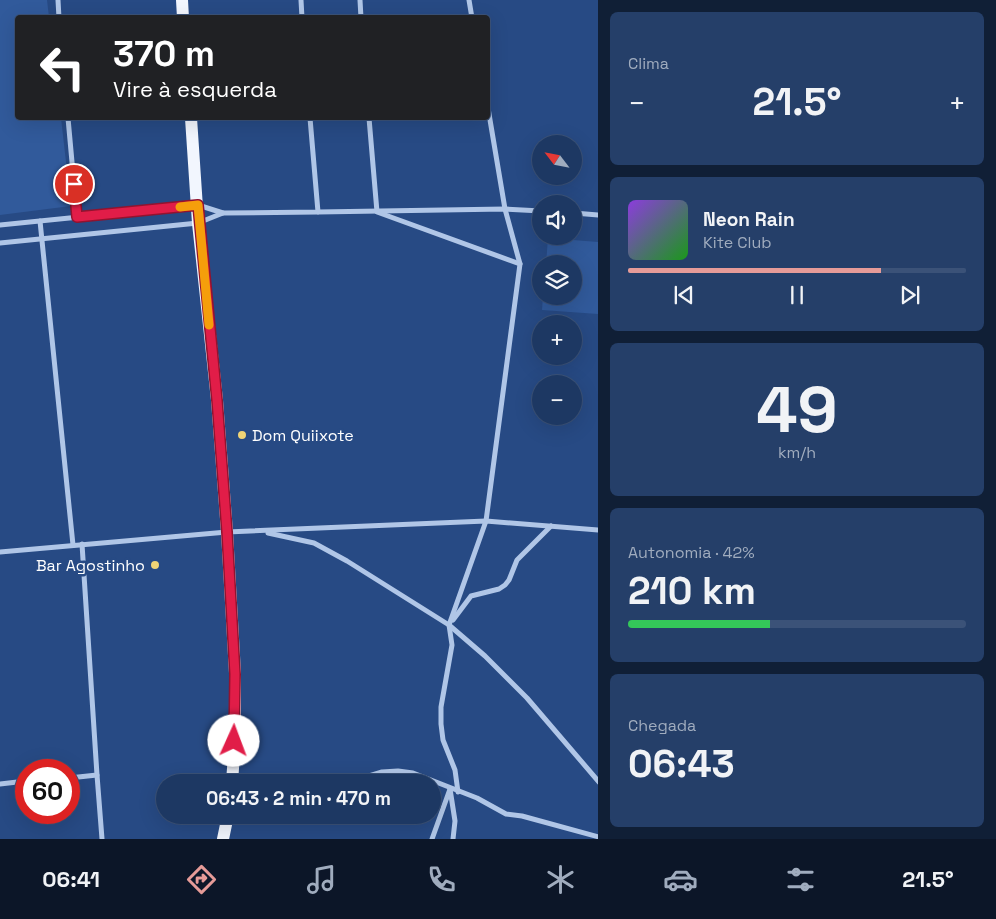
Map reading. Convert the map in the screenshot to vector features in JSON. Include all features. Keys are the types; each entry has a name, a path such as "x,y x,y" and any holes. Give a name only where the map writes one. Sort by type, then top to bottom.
{"main road":[{"path":"182,0 183,15"},
{"path":"191,120 198,223 217,400 227,532 235,674 232,774"},
{"path":"224,839 226,824"}],"street":[{"path":"58,0 59,15"},
{"path":"301,0 302,15"},
{"path":"360,0 361,15"},
{"path":"469,0 472,15"},
{"path":"68,120 77,217"},
{"path":"310,120 318,212"},
{"path":"369,120 377,212"},
{"path":"458,792 455,770 443,740 440,724 441,707 452,645 448,625 486,520 520,264 505,209 490,120"},
{"path":"0,225 198,205 223,213 505,209 532,210"},
{"path":"377,212 520,264"},
{"path":"0,243 198,223 223,213"},
{"path":"582,214 598,215"},
{"path":"40,221 73,545"},
{"path":"0,552 227,532 486,520 598,530"},
{"path":"448,625 471,596 499,589 505,585 517,560 551,526"},
{"path":"262,531 314,543 448,625 485,656 527,698 598,782"},
{"path":"82,544 102,839"},
{"path":"379,774 398,770 415,774"},
{"path":"80,777 97,775"},
{"path":"0,784 15,782"},
{"path":"441,785 477,798 506,814 522,816 598,837"},
{"path":"432,839 450,789"},
{"path":"450,789 455,820 453,839"}],"shaded area":[{"path":"0,0 47,0 49,15 15,15 15,120 61,120 71,206 0,215"},
{"path":"582,241 598,242 598,314 542,310 542,305 582,305 582,255 547,255 547,245 582,245"}],"slow traffic":[{"path":"180,207 198,205 198,223 209,325"}],"place":[{"name":"Dom Quiixote","path":"242,435"},
{"name":"Bar Agostinho","path":"155,565"}],"route":[{"path":"74,184 77,217 198,205 198,223 217,400 227,532 235,674 234,741"}]}
